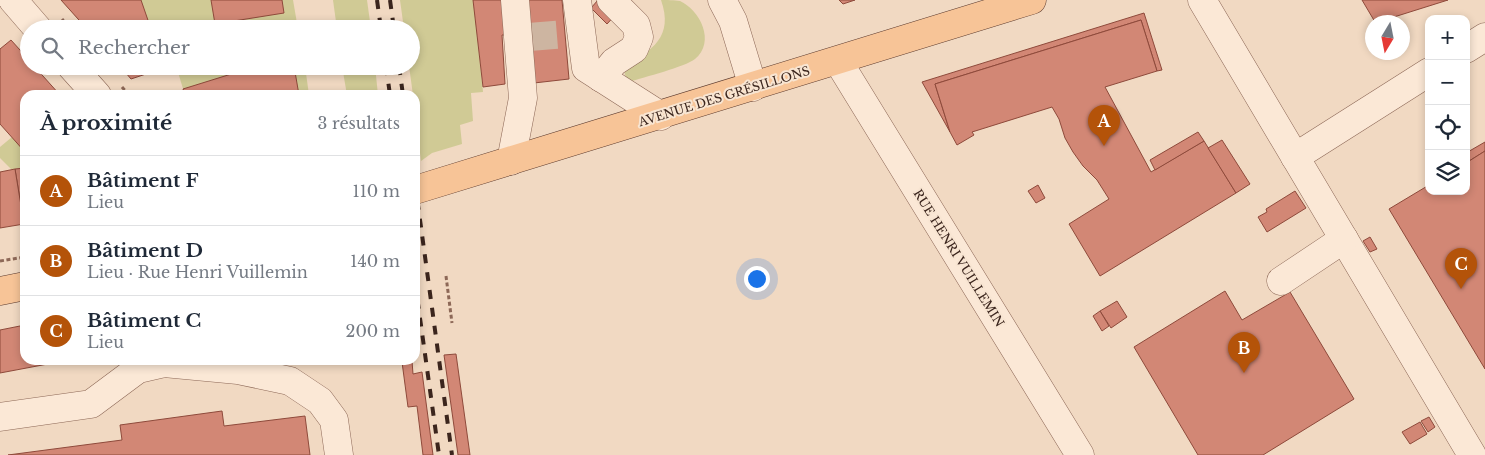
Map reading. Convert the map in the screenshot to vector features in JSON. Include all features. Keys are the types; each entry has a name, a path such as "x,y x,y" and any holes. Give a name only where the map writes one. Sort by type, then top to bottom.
{"main road":[{"name":"AVENUE DES GRÉSILLONS","path":"420,188 661,116 1032,0"},
{"path":"0,291 20,287"}],"street":[{"path":"13,0 30,20"},
{"path":"511,161 524,98 524,37 515,0"},
{"path":"577,0 573,33 586,68 661,116"},
{"path":"601,78 614,62 634,48 638,37 636,25 611,0"},
{"path":"722,0 733,21 753,87"},
{"path":"1202,0 1472,455"},
{"path":"1470,46 1485,37"},
{"name":"RUE HENRI VUILLEMIN","path":"838,61 1080,455"},
{"path":"79,75 93,90"},
{"path":"1295,157 1425,75"},
{"path":"1281,281 1344,239"},
{"path":"0,417 91,404 138,369 153,365"},
{"path":"192,365 238,370 290,382 320,401 334,420 339,455"}],"path":[{"path":"0,261 20,258"},
{"path":"446,276 452,323"}],"shaded area":[{"path":"61,0 293,0 296,20 79,20"},
{"path":"333,0 367,0 370,20 336,20"},
{"path":"400,0 474,0 483,92 471,93 473,121 460,125 462,144 432,153 421,161 420,90 412,90 410,75 420,75 420,20 403,20"},
{"path":"661,0 680,1 694,11 703,27 705,36 701,52 690,62 629,82 625,75 624,67 651,48 658,41 662,33 665,24"},
{"path":"179,75 306,75 308,90 183,90"},
{"path":"344,75 376,75 377,90 346,90"},
{"path":"12,137 20,146 20,169 12,170 0,158 0,147"}],"building":[{"path":"61,0 141,0 148,20 79,20"},
{"path":"211,0 282,0 284,13 240,20 214,20"},
{"path":"473,0 504,0 507,35 502,35 505,84 483,87"},
{"path":"525,0 562,0 569,79 534,83"},
{"path":"598,0 629,0 607,24 591,8"},
{"path":"839,0 855,0 843,4"},
{"path":"1362,0 1448,0 1400,15 1371,15"},
{"path":"1144,13 1162,70 1157,71 1141,20 935,84 950,132 922,82"},
{"path":"1141,20 1157,71 1105,87 1151,172 1204,141 1236,193 1100,276 1069,224 1109,199 1097,180 1083,166 1073,152 1052,107 972,132 974,135 957,145 950,132 935,84"},
{"path":"11,40 20,50 20,75 42,75 56,90 20,90 20,146 0,124 0,49"},
{"path":"128,75 143,75 131,79"},
{"path":"228,75 296,75 298,90 183,90"},
{"path":"1198,132 1204,141 1155,170 1150,160"},
{"path":"1222,140 1250,184 1236,193 1208,148"},
{"path":"1485,142 1485,151 1470,160 1470,151"},
{"path":"1485,151 1485,369 1389,209 1425,187 1425,195 1470,195 1470,160"},
{"path":"20,168 20,200 15,169"},
{"path":"15,169 20,200 20,225 0,228 0,172"},
{"path":"1038,185 1045,198 1036,203 1028,191"},
{"path":"1295,191 1306,208 1267,232 1258,217 1267,212 1266,209"},
{"path":"1370,237 1377,249 1370,252 1363,241"},
{"path":"1225,291 1242,320 1290,292 1354,399 1263,455 1198,455 1134,347"},
{"path":"1117,301 1127,317 1111,328 1100,311"},
{"path":"1100,311 1109,326 1102,331 1093,316"},
{"path":"20,326 20,365 42,365 0,373 0,330"},
{"path":"456,354 470,455 458,455 444,355"},
{"path":"402,365 412,365 413,374 422,372 433,455 423,455 417,406 408,407"},
{"path":"222,411 224,426 305,416 310,455 8,455 122,440 120,425"},
{"path":"1429,417 1435,427 1428,432 1421,421"},
{"path":"1420,422 1427,434 1410,444 1402,432"}],"tunnel":[{"path":"529,37 565,34"}],"railway":[{"path":"377,0 380,20"},
{"path":"390,0 393,20"},
{"path":"387,75 389,90"},
{"path":"400,75 402,90"},
{"path":"420,220 452,455"},
{"path":"420,318 439,455"}],"place":[{"name":"Bâtiment F","path":"1104,146"},
{"name":"Bâtiment C","path":"1461,289"},
{"name":"Bâtiment D","path":"1244,373"}]}
